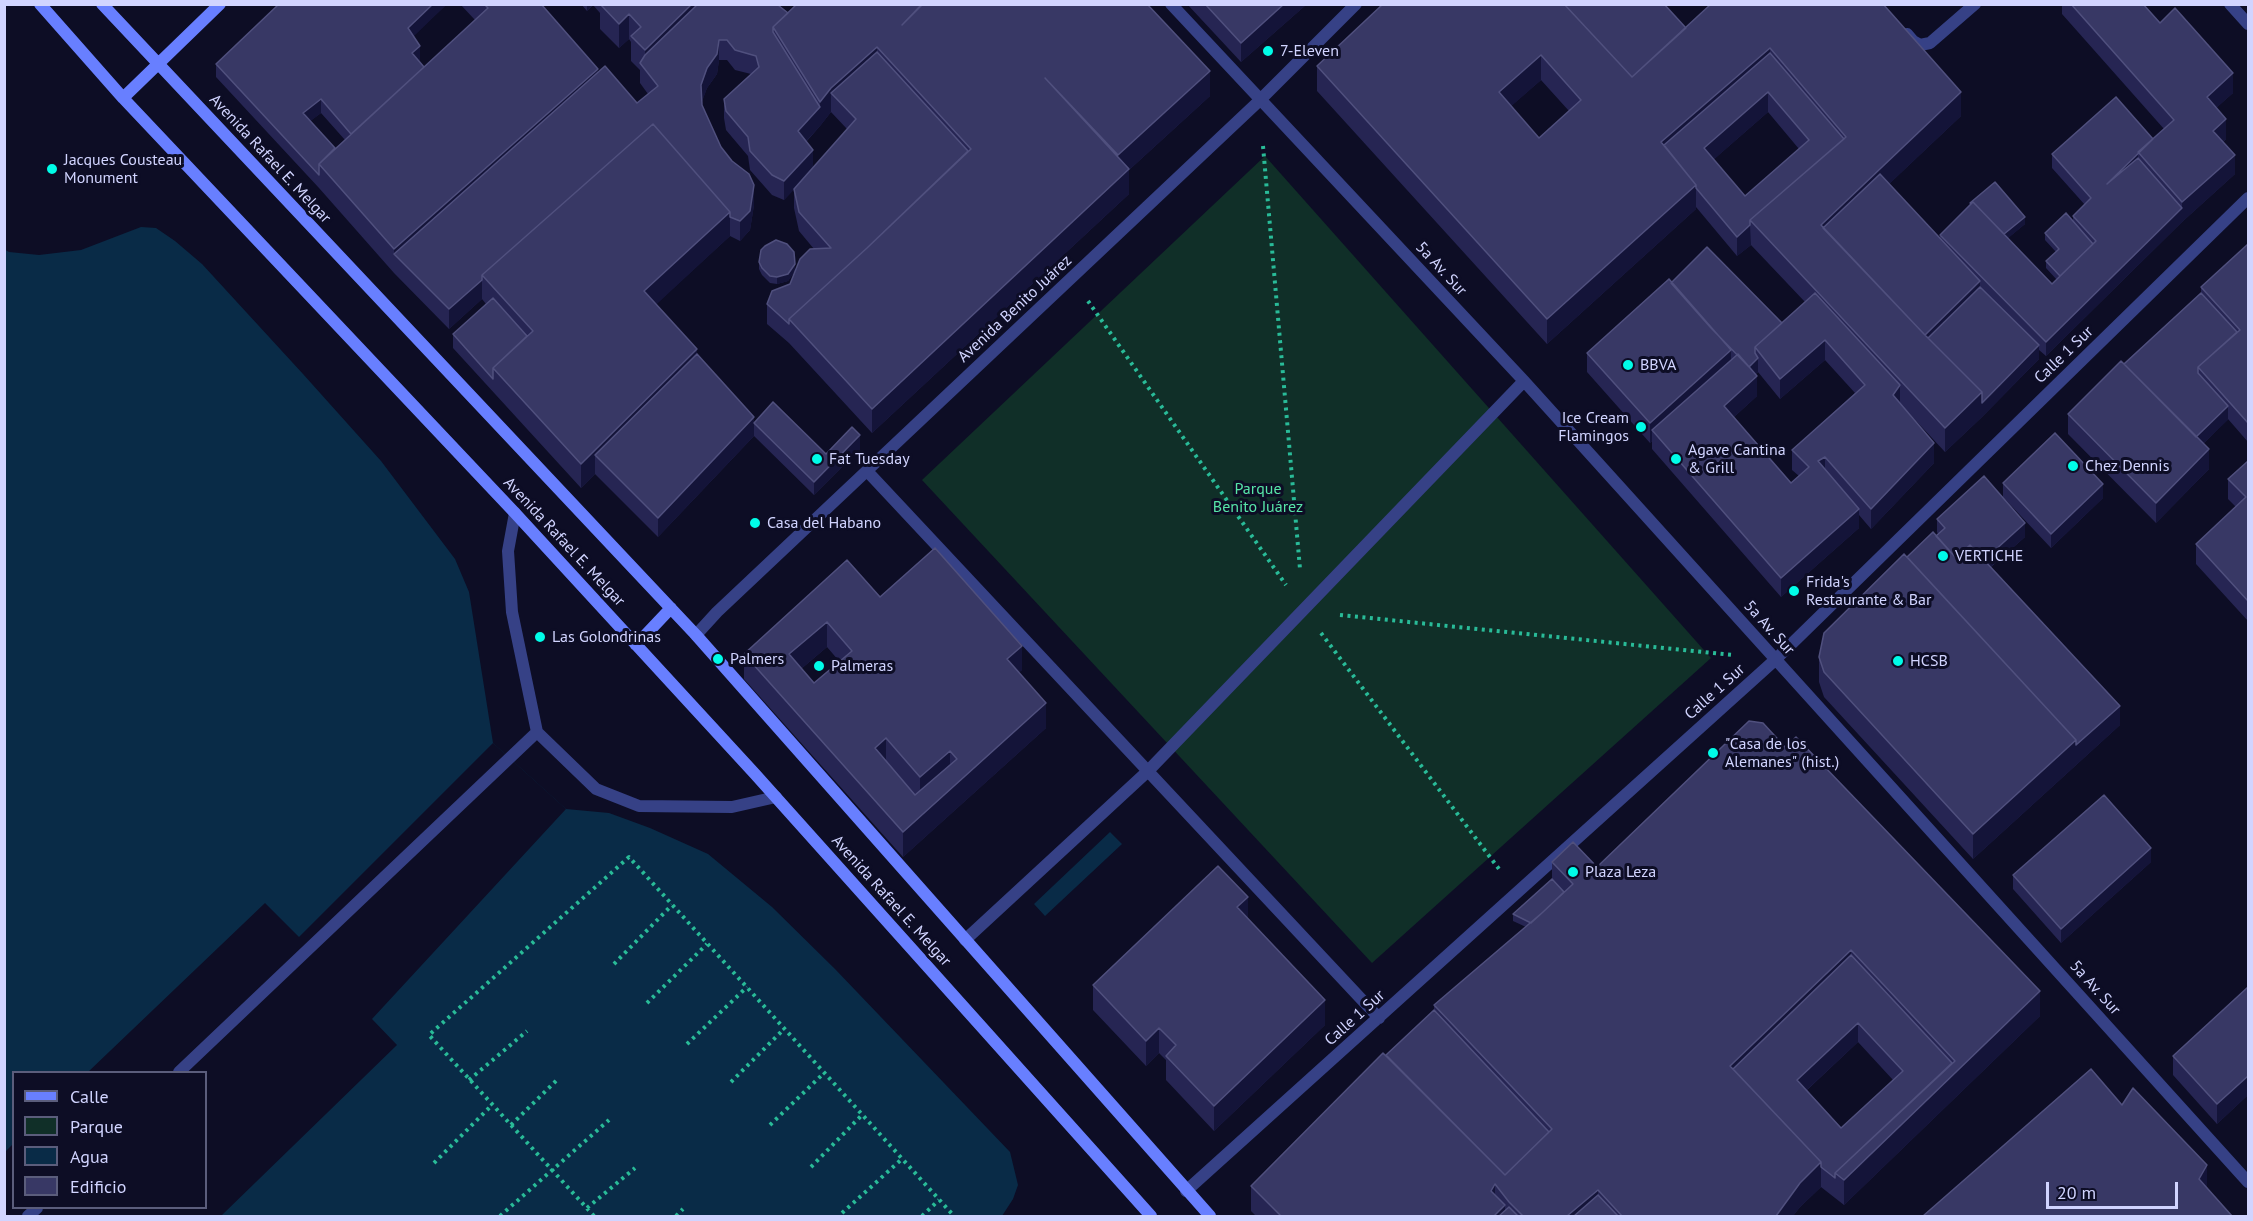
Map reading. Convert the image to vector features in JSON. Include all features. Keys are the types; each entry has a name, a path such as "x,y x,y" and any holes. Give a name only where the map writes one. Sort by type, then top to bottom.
{"main road":[{"name":"Avenida Rafael E. Melgar","path":"40,4 123,98 515,513 776,797 1151,1216"},
{"name":"Avenida Rafael E. Melgar","path":"102,4 696,635 1210,1216"},
{"path":"123,98 220,4"},
{"path":"636,645 670,608"}],"street":[{"name":"5a Av. Sur","path":"1170,4 1524,381 2248,1182"},
{"name":"Avenida Benito Juárez","path":"696,635 717,612 1259,101 1356,4"},
{"path":"1897,23 1913,41 1920,45 1930,43 1975,4"},
{"path":"2230,4 2248,24"},
{"name":"Calle 1 Sur","path":"1186,1191 1775,660 2248,198"},
{"path":"965,940 1148,771 1524,381"},
{"path":"867,471 1379,1018"},
{"path":"515,513 508,551 512,612 537,732 596,789 639,806 732,807 776,797"},
{"path":"180,1071 537,732"}],"path":[{"path":"1259,101 1304,611"},
{"path":"1072,279 1304,611 1517,893"},
{"path":"1304,611 1775,660"},
{"path":"594,1216 429,1035 629,857 954,1216"},
{"path":"614,964 672,904"},
{"path":"647,1003 707,944"},
{"path":"687,1044 747,987"},
{"path":"731,1082 784,1029"},
{"path":"469,1080 527,1031"},
{"path":"770,1125 824,1073"},
{"path":"511,1125 558,1079"},
{"path":"434,1163 492,1105"},
{"path":"811,1167 862,1115"},
{"path":"500,1216 609,1120"},
{"path":"842,1213 902,1160"},
{"path":"587,1208 635,1168"},
{"path":"922,1216 939,1200"},
{"path":"676,1216 683,1209"}],"green space":[{"name":"Parque Benito Juárez","path":"1265,156 1711,658 1372,963 922,480"}],"water":[{"path":"141,227 156,228 202,264 381,461 455,559 469,592 493,743 566,809 609,813 650,828 708,854 772,907 835,969 1010,1152 1018,1185 1013,1199 1002,1216 5,1216 4,249 9,252 39,255 81,250"},
{"path":"1110,832 1122,844 1045,916 1034,904"}],"pier":[{"path":"493,743 566,809 372,1019 397,1045 221,1216 5,1216 5,1152 12,1145 12,1209 207,1209 207,1071 89,1071 265,903 299,937"}],"building":[{"path":"279,4 433,4 408,28 420,46 412,53 424,67 351,134 321,99 303,113 335,148 319,164 319,175 216,64"},
{"path":"484,4 541,4 598,69 394,249 319,164 488,8"},
{"path":"600,4 692,4 645,50 631,36 641,27 629,14 619,24"},
{"path":"698,4 778,5 788,13 773,27 773,32 820,107 798,131 813,150 784,181 772,175 750,151 748,137 726,111 724,99 759,67 756,56 735,50 727,40 719,40 717,54 707,68 701,85 702,105 721,147 732,161 749,174 754,185 750,211 740,221 730,217 730,212 653,124 482,275 482,280 449,309 394,254 605,66 637,103 658,86 640,63 645,55"},
{"path":"797,4 922,4 902,25 923,4 1147,4 1210,71 1118,155 1045,78 1129,169 872,409 789,319 971,149 877,47 831,88 820,102 773,27"},
{"path":"1205,4 1284,4 1241,43"},
{"path":"1383,4 1564,4 1632,77 1711,4 1883,4 1961,92 1821,225 1982,392 1945,428 1750,220 1846,137 1770,48 1661,142 1696,185 1547,319 1317,66","holes":["1541,55 1581,100 1539,138 1499,92"]},
{"path":"1564,4 1664,4 1686,28 1632,77"},
{"path":"2071,4 2143,4 2160,23 2175,8 2233,73 2207,97 2226,119 2213,131 2235,155 2182,202 2138,152 2174,120"},
{"path":"877,52 968,151 789,319 789,324 767,304 772,291 790,284 800,259 810,249 831,248 799,212 794,189 856,119 831,93"},
{"path":"1770,53 1844,139 1750,220 1750,225 1737,237 1664,145","holes":["1768,92 1809,140 1745,196 1704,148"]},
{"path":"2116,97 2153,139 2107,184 2138,158 2182,208 2046,342 1940,235 1973,202 2052,284 2096,241 2073,216 2091,198 2052,154"},
{"path":"653,124 730,212 644,291 697,349 581,464 493,368 533,331 482,275"},
{"path":"1880,174 1980,281 1925,335 1823,228"},
{"path":"1995,182 2025,217 2004,234 1973,202 1970,203"},
{"path":"2066,213 2093,244 2060,276 2046,261 2059,249 2045,233"},
{"path":"776,240 787,244 794,252 795,264 788,274 777,277 770,276 759,262 761,250"},
{"path":"2248,244 2248,423 2198,367 2240,330 2201,287"},
{"path":"1707,247 1782,323 1755,347 1758,358 1749,367 1671,283"},
{"path":"1669,279 1731,350 1650,423 1587,353"},
{"path":"1980,287 2039,345 1982,403 1982,392 1928,338"},
{"path":"1815,293 1900,385 1893,395 1934,443 1871,509 1825,457 1818,461 1859,509 1781,578 1652,430 1738,354 1757,376 1724,406 1791,483 1809,467 1792,450 1865,385 1825,340 1780,379 1755,347"},
{"path":"2201,293 2237,332 2198,367 2198,373 2228,406 2196,437 2124,364"},
{"path":"493,298 527,336 493,368 493,379 453,334"},
{"path":"697,354 754,417 658,518 595,455"},
{"path":"2121,361 2209,449 2156,503 2068,414"},
{"path":"773,402 826,454 852,427 860,435 814,482 754,423"},
{"path":"2055,433 2103,484 2051,534 2003,483"},
{"path":"2248,461 2248,601 2196,544 2246,497 2228,479"},
{"path":"1984,476 2025,523 1984,560 1970,545 1956,558 1936,536 1945,528 1937,519"},
{"path":"1933,532 1956,558 1970,545 2120,706 2076,745 2076,740 1907,557"},
{"path":"935,548 1022,646 1007,659 1046,703 903,832 744,654 847,560 880,597","holes":["827,622 852,651 814,683 789,654","886,738 920,777 950,751 957,759 915,795 875,748"]},
{"path":"1904,554 2076,740 1973,834 1824,672 1819,657 1824,633"},
{"path":"1749,721 1763,723 1785,747 1796,737 2040,991 1844,1180 1835,1173 1955,1061 1851,950 1730,1066 1821,1162 1800,1183 1776,1216 1622,1216 1598,1190 1567,1216 1523,1216 1495,1184 1491,1191 1505,1205 1494,1216 1281,1216 1251,1186 1383,1053 1505,1175 1552,1129 1434,1005 1573,884 1552,862 1573,842 1597,867"},
{"path":"2104,795 2151,848 2061,929 2013,875"},
{"path":"1218,866 1248,897 1237,907 1325,1000 1214,1106 1166,1056 1176,1045 1159,1028 1146,1041 1093,985"},
{"path":"1552,879 1564,892 1531,923 1513,914"},
{"path":"1851,955 1952,1063 1835,1173 1835,1178 1821,1167 1821,1162 1733,1069","holes":["1858,1023 1903,1071 1841,1128 1797,1080"]},
{"path":"2248,987 2248,1076 2217,1104 2173,1056"},
{"path":"1434,1010 1549,1132 1505,1175 1386,1055"},
{"path":"2091,1069 2122,1105 2133,1088 2207,1165 2199,1179 2232,1216 1923,1216"},
{"path":"1598,1195 1618,1216 1574,1216"},
{"path":"1509,1207 1518,1216 1499,1216"}],"place":[{"name":"7-Eleven","path":"1268,51"},
{"name":"Jacques Cousteau Monument","path":"52,169"},
{"name":"BBVA","path":"1628,365"},
{"name":"Ice Cream Flamingos","path":"1641,427"},
{"name":"Fat Tuesday","path":"817,459"},
{"name":"Agave Cantina & Grill","path":"1676,459"},
{"name":"Chez Dennis","path":"2073,466"},
{"name":"Casa del Habano","path":"755,523"},
{"name":"VERTICHE","path":"1943,556"},
{"name":"Frida's Restaurante & Bar","path":"1794,591"},
{"name":"Las Golondrinas","path":"540,637"},
{"name":"Palmers","path":"718,659"},
{"name":"HCSB","path":"1898,661"},
{"name":"Palmeras","path":"819,666"},
{"name":"\"Casa de los Alemanes\" (hist.)","path":"1713,753"},
{"name":"Plaza Leza","path":"1573,872"}]}
